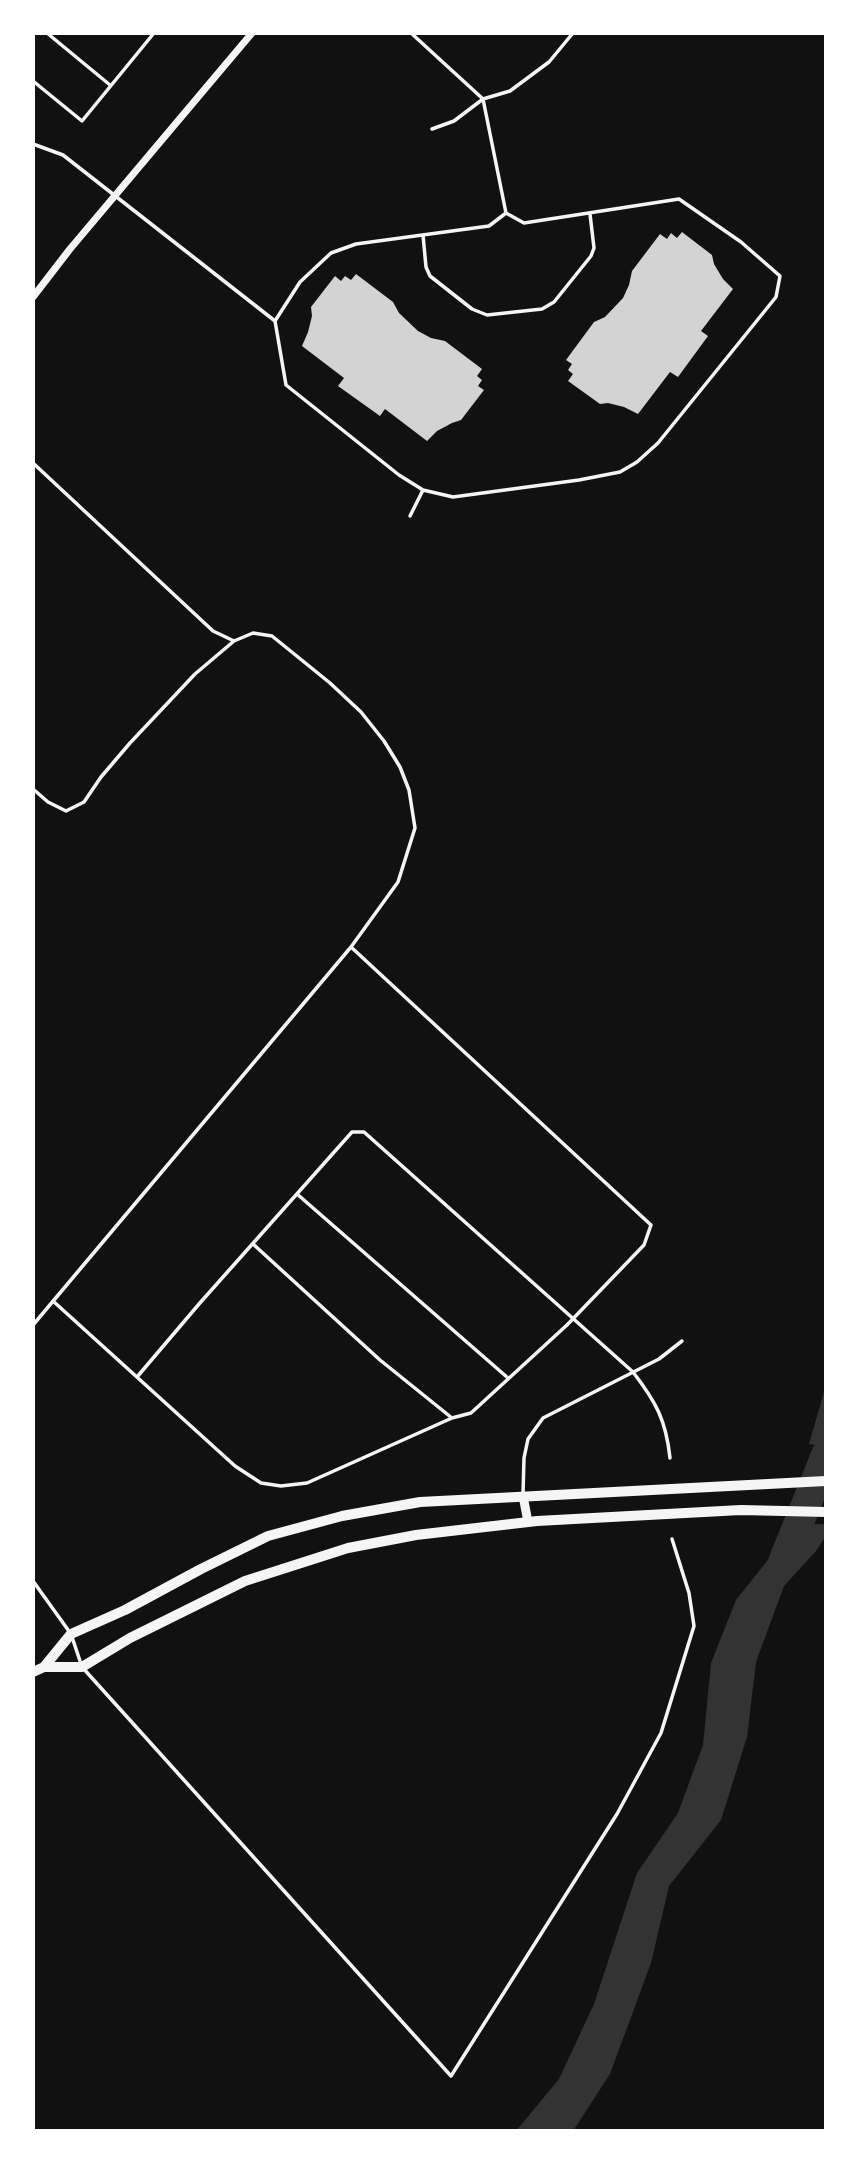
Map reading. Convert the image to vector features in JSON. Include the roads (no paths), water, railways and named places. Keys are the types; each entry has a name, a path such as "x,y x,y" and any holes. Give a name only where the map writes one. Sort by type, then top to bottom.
{"main road":[{"path":"44,1667 71,1634 125,1610 268,1536 342,1516 420,1502 826,1481"},
{"path":"33,1672 44,1667 82,1667 130,1638 245,1581 348,1548 416,1535 528,1522 741,1510 826,1511"}],"street":[{"path":"33,297 70,249 252,33"},
{"path":"523,1496 528,1522"}],"lane":[{"path":"47,33 111,86"},
{"path":"33,80 82,121 154,33"},
{"path":"33,144 63,155 275,321 286,385 399,475 424,490 453,496 620,472 638,462 658,443 776,297 780,276 741,242 679,200 524,223 506,213 483,99 411,33"},
{"path":"432,129 454,121 483,99 510,91 542,69 573,33"},
{"path":"275,321 300,282 331,253 356,244 489,226 506,213"},
{"path":"423,235 426,267 430,276 472,309 487,315 542,309 554,302 591,256 594,248 590,214"},
{"path":"33,463 213,631 234,641"},
{"path":"410,516 424,490"},
{"path":"33,789 48,802 66,811 84,802 130,743 195,674 234,641 253,633 272,636 361,712 400,767 409,790 415,828 398,882 351,947 33,1325"},
{"path":"53,1301 235,1466 261,1483 281,1486 307,1483 452,1418 471,1413 573,1318 644,1245 651,1225 351,947"},
{"path":"137,1377 352,1132 363,1132 633,1372 660,1412 667,1434 670,1458"},
{"path":"297,1194 508,1378"},
{"path":"253,1244 380,1360 452,1418"},
{"path":"523,1496 524,1458 528,1439 543,1418 659,1359 682,1341"},
{"path":"33,1581 71,1634 82,1667 451,2076 617,1814 661,1733 694,1626 688,1593 672,1539"}],"waterway":[{"path":"783,1562 826,1455"}]}
